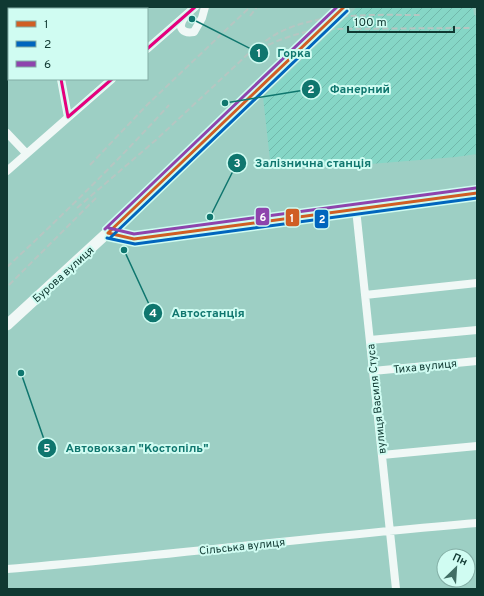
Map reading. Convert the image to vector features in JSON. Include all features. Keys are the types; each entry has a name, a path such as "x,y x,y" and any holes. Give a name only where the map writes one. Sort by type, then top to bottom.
{"main road":[{"name":"Бурова вулиця","path":"7,325 108,233 344,7"}],"street":[{"path":"148,48 195,7"},
{"path":"188,13 182,20 180,27 183,31 188,33 194,32 202,18 205,7"},
{"path":"61,80 64,104 68,117"},
{"path":"7,171 111,80"},
{"path":"7,132 26,153"},
{"path":"108,233 134,239 477,193"},
{"name":"вулиця Василя Стуса","path":"356,209 396,589"},
{"path":"365,295 477,283"},
{"path":"370,340 477,330"},
{"name":"Тиха вулиця","path":"373,371 477,361"},
{"path":"382,454 477,446"},
{"name":"Сільська вулиця","path":"7,569 92,562 390,530 477,523"}],"shaded area":[{"path":"357,7 473,7 474,15 477,16 477,154 346,166 271,169 263,97"}],"railway":[{"path":"90,165 147,105 250,7"},
{"path":"250,16 257,7"},
{"path":"77,208 157,139 248,54 278,33 294,26 329,18 366,15 420,15"},
{"path":"268,45 294,35 321,29 470,28"},
{"path":"7,267 90,188 169,105"},
{"path":"9,285 98,196"}],"transit line":[{"name":"4","path":"148,48 195,7"},
{"name":"6","path":"105,229 337,7"},
{"name":"1","path":"108,233 344,7"},
{"name":"2","path":"111,237 347,11"},
{"name":"4","path":"61,80 68,117 111,80"},
{"name":"6","path":"109,228 134,234 476,188"},
{"name":"1","path":"108,233 134,239 477,193"},
{"name":"2","path":"107,238 135,244 477,198"}],"place":[{"name":"Горка","path":"192,19"},
{"name":"Фанерний","path":"225,103"},
{"name":"Залізнична станція","path":"210,217"},
{"name":"Автостанція","path":"124,250"},
{"name":"Автовокзал \"Костопіль\"","path":"21,373"}]}
